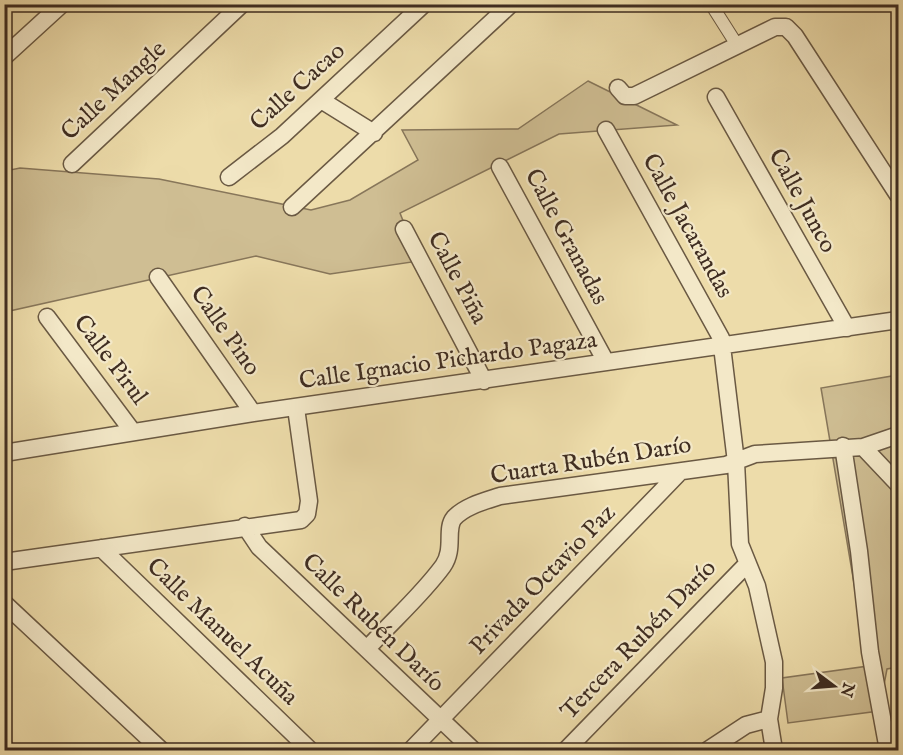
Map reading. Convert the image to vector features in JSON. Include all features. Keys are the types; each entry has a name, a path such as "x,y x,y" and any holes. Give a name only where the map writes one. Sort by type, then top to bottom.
{"street":[{"path":"4,57 62,4"},
{"name":"Calle Mangle","path":"72,164 242,4"},
{"name":"Calle Cacao","path":"229,177 282,136 424,4"},
{"path":"292,207 512,4"},
{"path":"711,4 737,45"},
{"path":"618,88 625,96 634,96 775,27 786,27 795,36 898,195"},
{"name":"Calle Junco","path":"716,97 847,328"},
{"path":"321,100 374,133"},
{"name":"Calle Jacarandas","path":"606,130 717,330 723,346 736,462 740,544 758,586 774,662 774,688 770,719 774,750"},
{"name":"Calle Granadas","path":"500,167 606,362"},
{"name":"Calle Piña","path":"404,229 484,381"},
{"name":"Calle Pino","path":"158,277 253,413"},
{"name":"Calle Pirul","path":"47,317 133,432"},
{"name":"Calle Ignacio Pichardo Pagaza","path":"6,450 898,320"},
{"path":"4,562 245,526 301,520 307,514 309,501 296,408"},
{"name":"Cuarta Rubén Darío","path":"367,648 442,567 451,548 450,526 465,510 500,496 679,473 736,462 755,454 843,446 863,447 898,435"},
{"path":"843,446 860,552 870,652 888,750"},
{"path":"863,447 898,484"},
{"name":"Privada Octavio Paz","path":"411,750 679,473"},
{"name":"Calle Rubén Darío","path":"245,526 259,547 473,750"},
{"name":"Calle Manuel Acuña","path":"101,548 309,750"},
{"name":"Tercera Rubén Darío","path":"566,750 747,564"},
{"path":"4,603 161,750"},
{"path":"708,750 727,735 746,725 770,719"}],"shaded area":[{"path":"588,81 677,125 559,134 400,213 419,261 330,274 256,256 5,312 5,171 20,168 159,179 311,210 350,200 418,160 402,130 518,129"},
{"path":"898,375 898,667 887,669 879,711 788,723 782,678 868,666 821,388"}]}
